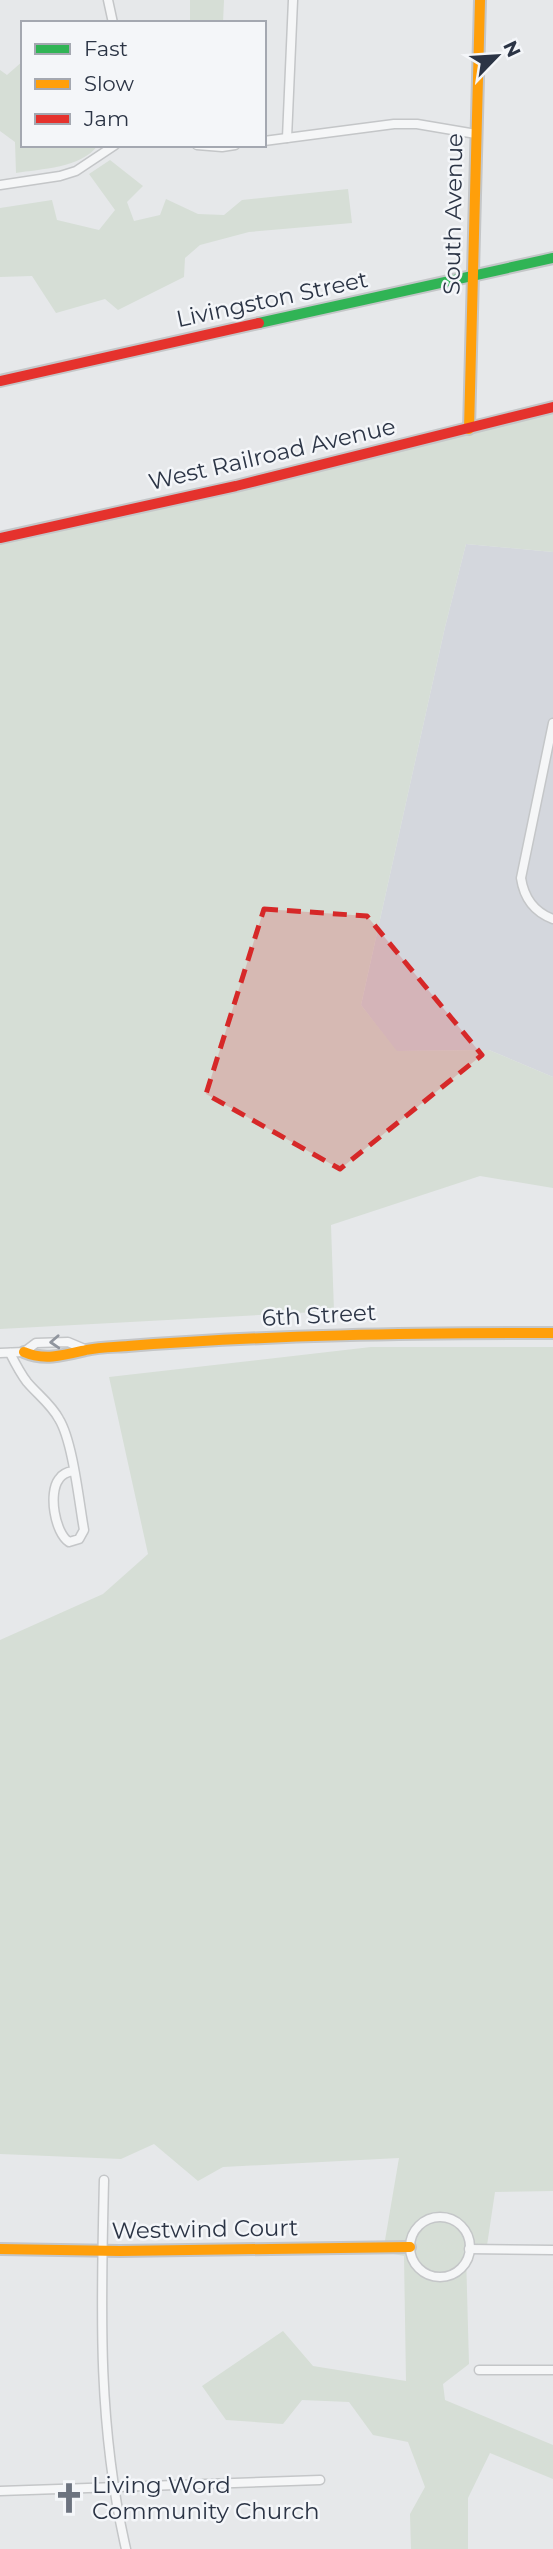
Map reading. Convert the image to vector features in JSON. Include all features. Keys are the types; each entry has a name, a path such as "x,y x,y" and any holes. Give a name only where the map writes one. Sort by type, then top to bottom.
{"street":[{"path":"108,0 113,21"},
{"path":"287,138 293,0"},
{"name":"South Avenue","path":"469,429 480,0"},
{"path":"266,141 394,124 417,124 476,134"},
{"path":"0,185 76,171 112,147"},
{"name":"Livingston Street","path":"0,381 553,258"},
{"name":"West Railroad Avenue","path":"0,538 236,486 553,407"},
{"path":"553,723 521,878 526,898 540,913 553,919"},
{"name":"6th Street","path":"0,1353 24,1352 35,1357 69,1356 87,1350 360,1333 553,1334"},
{"path":"10,1353 27,1382 62,1424 73,1471 84,1531 79,1539 69,1542 59,1527 54,1491 60,1477 73,1471"},
{"path":"104,2180 101,2363 113,2486 125,2549"},
{"path":"441,2217 450,2219 465,2230 469,2249 462,2267 444,2276 434,2276 417,2266 410,2247 416,2229 431,2218 441,2217"},
{"name":"Westwind Court","path":"0,2249 102,2251 410,2247"},
{"path":"469,2249 553,2249"},
{"path":"479,2370 553,2370"},
{"path":"0,2491 320,2480"}],"highlighted area":[{"path":"264,909 367,916 482,1055 340,1169 206,1094"}],"shaded area":[{"path":"190,0 224,0 223,21 190,21"},
{"path":"21,63 21,147 96,147 82,159 71,163 16,173 15,142 0,131 0,70 7,75"},
{"path":"110,160 143,186 127,202 134,221 160,215 166,199 198,214 224,215 242,200 348,189 352,223 249,232 200,245 185,258 184,277 118,310 105,299 56,313 32,276 0,277 0,208 52,200 57,220 99,230 115,210 89,174"},
{"path":"553,409 553,552 466,544 361,1005 397,1051 489,1050 553,1077 553,1188 480,1176 331,1225 334,1311 0,1329 0,540"},
{"path":"466,544 553,552 553,1077 489,1050 396,1051 361,1005"},
{"path":"371,1347 553,1347 553,2191 495,2192 486,2252 466,2254 469,2364 443,2384 445,2400 553,2445 553,2479 490,2453 468,2498 468,2549 411,2549 410,2514 425,2487 408,2442 373,2435 349,2402 302,2400 283,2424 226,2420 202,2386 283,2331 313,2366 406,2381 404,2256 383,2252 399,2158 223,2167 198,2181 154,2144 121,2159 0,2154 0,1640 103,1594 148,1554 109,1377"}],"traffic: fast":[{"path":"259,323 553,258"}],"traffic: slow":[{"path":"469,429 480,0"},
{"path":"24,1352 55,1356 101,1348 287,1337 553,1333"},
{"path":"0,2249 120,2251 410,2247"}],"traffic: jam":[{"path":"0,381 259,323"},
{"path":"0,538 236,486 553,407"}],"place":[{"name":"Living Word Community Church","path":"69,2498"}]}
